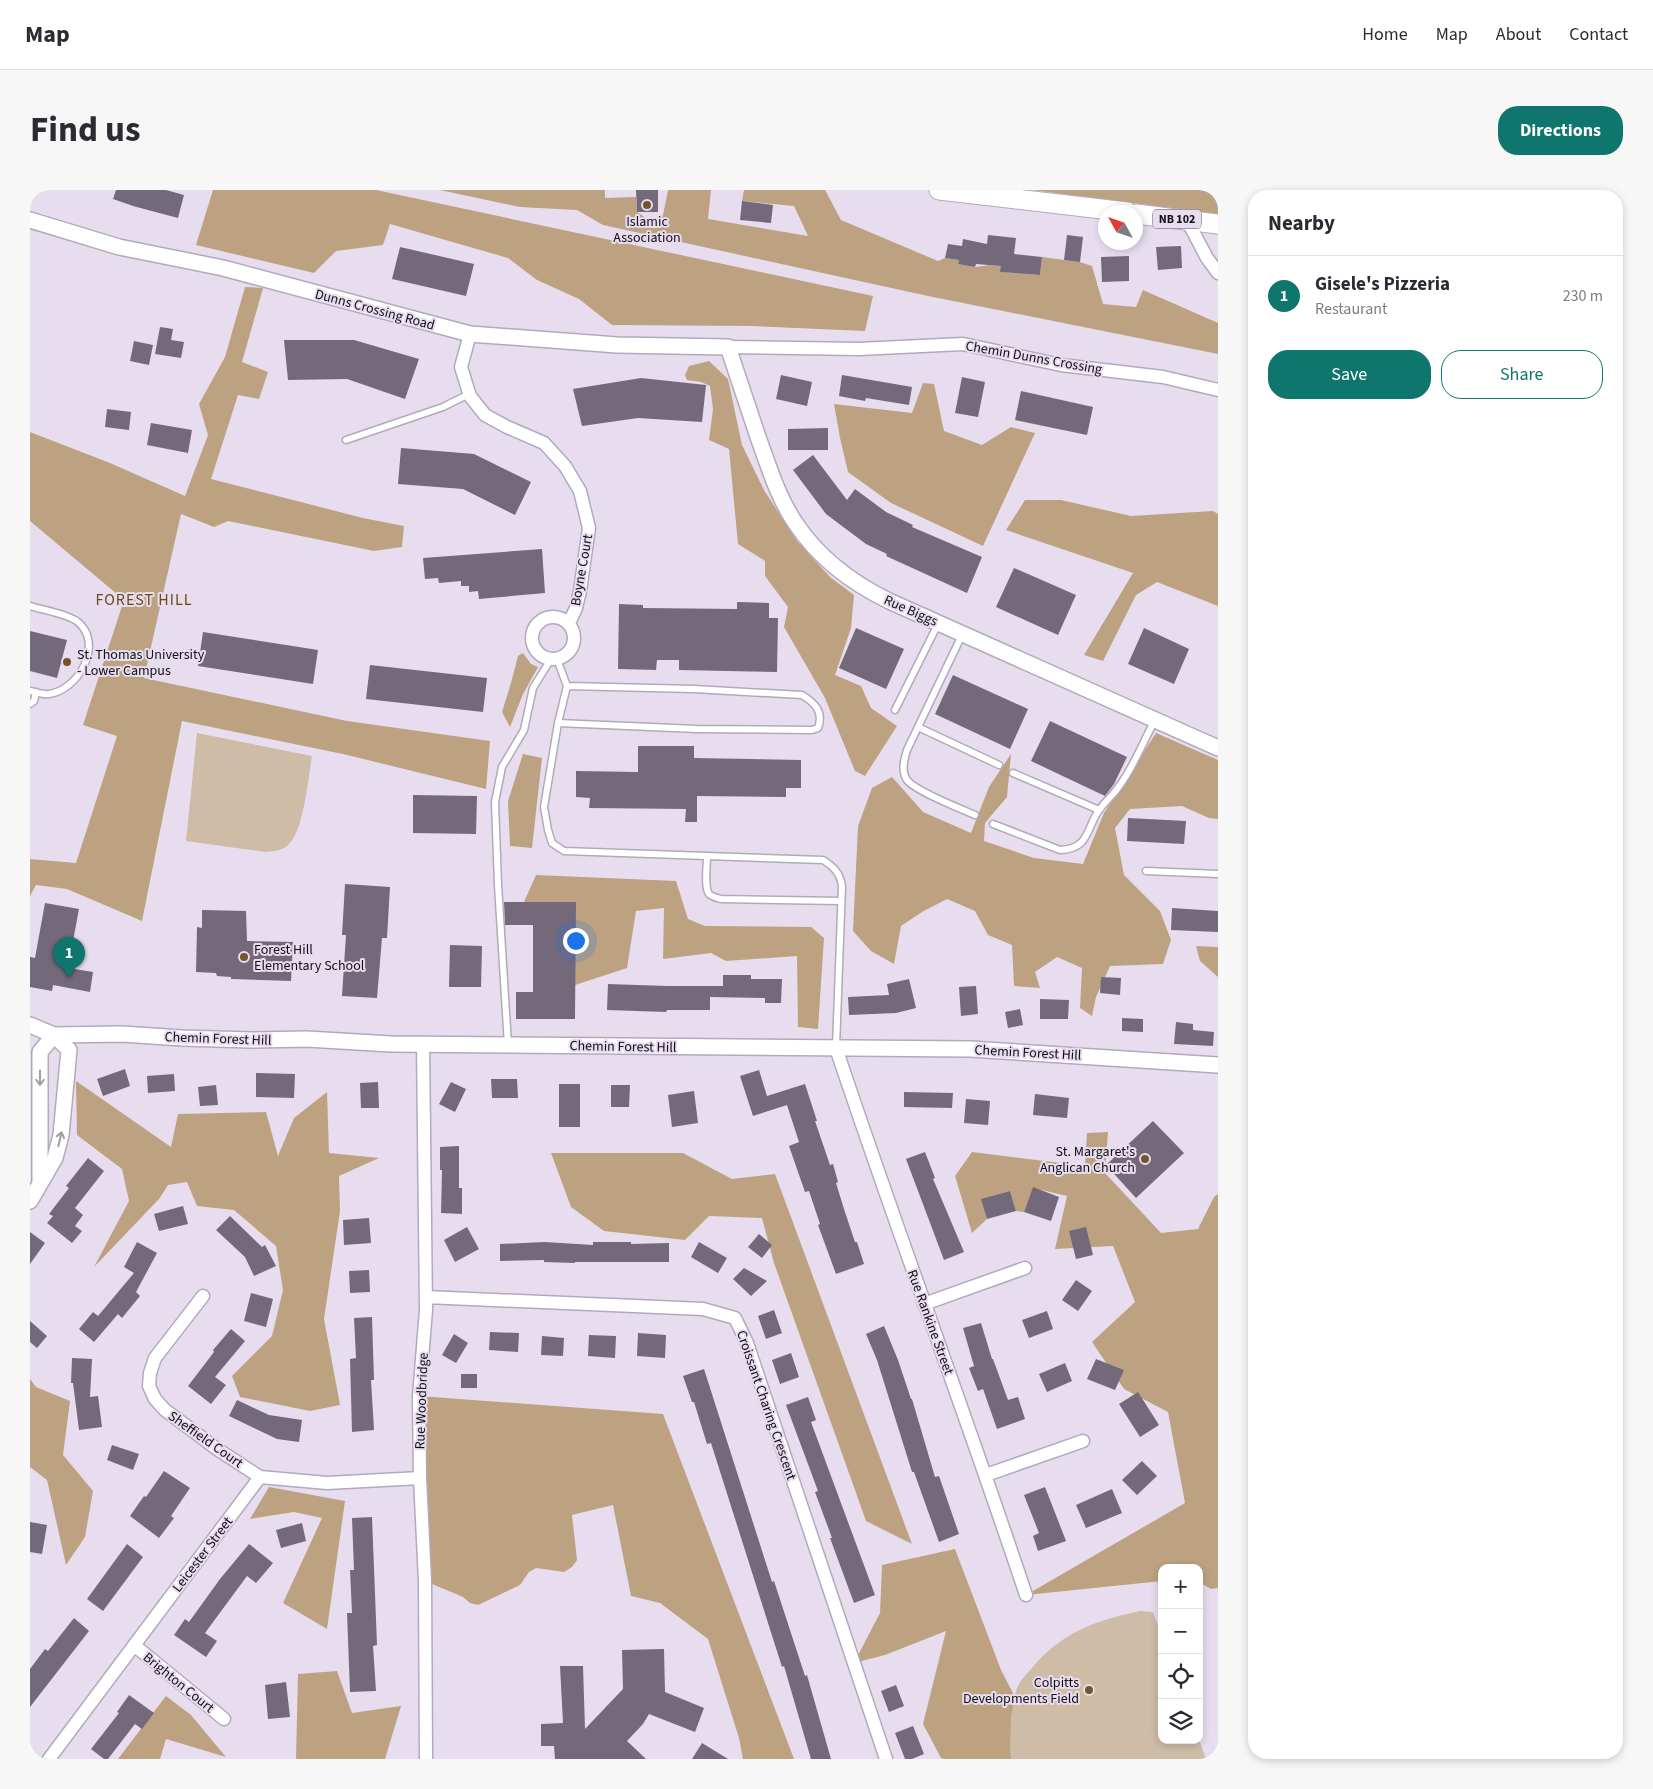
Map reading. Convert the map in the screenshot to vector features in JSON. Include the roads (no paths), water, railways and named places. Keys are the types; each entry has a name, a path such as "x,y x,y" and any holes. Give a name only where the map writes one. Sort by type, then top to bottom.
{"main road":[{"path":"938,190 1098,209"},
{"name":"NB 102","path":"1143,215 1218,224"}],"street":[{"name":"Dunns Crossing Road","path":"30,220 119,246 223,268 470,334 617,345 728,347"},
{"path":"1187,220 1206,258 1218,273"},
{"name":"Boyne Court","path":"470,334 461,367 469,394 485,415 544,444 566,466 580,491 589,528 580,591 576,608 568,623"},
{"name":"Chemin Dunns Crossing","path":"728,347 859,349 963,344 1061,365 1164,377 1218,390"},
{"name":"Rue Biggs","path":"728,347 782,500 796,524 811,543 846,576 865,589 938,623 1218,748"},
{"path":"558,616 568,623 574,631 575,639 569,652 554,659 544,658 534,649 532,636 537,623 543,618 558,616"},
{"name":"Chemin Forest Hill","path":"30,1025 54,1035 122,1034 241,1040 423,1044 970,1048 1218,1065"},
{"path":"30,1201 55,1158 61,1135 68,1050 54,1035 40,1052 40,1183"},
{"name":"Rue Woodbridge","path":"423,1044 426,1297 419,1396 426,1759"},
{"name":"Rue Rankine Street","path":"836,1048 924,1304 986,1475 1026,1595"},
{"path":"924,1304 1025,1268"},
{"name":"Sheffield Court","path":"203,1296 155,1358 150,1373 149,1386 155,1399 165,1410 217,1449 260,1477"},
{"name":"Croissant Charing Crescent","path":"426,1297 704,1309 735,1318 747,1343 886,1759"},
{"path":"986,1475 1083,1441"},
{"path":"260,1477 326,1483 420,1478"},
{"name":"Leicester Street","path":"49,1759 260,1477"},
{"name":"Brighton Court","path":"134,1645 224,1719"}],"lane":[{"path":"346,440 443,407 469,394"},
{"path":"30,606 76,620 85,628 89,638 89,650 78,676 68,686 50,694 33,692 34,701 30,704"},
{"path":"895,710 938,623"},
{"path":"963,634 904,757 904,766 906,779 910,784 975,815"},
{"path":"508,1045 495,802 502,767 524,730 533,688 554,659 567,686 558,723 544,807 552,843 564,852 823,860 834,866 840,877 841,901 836,1048"},
{"path":"558,723 697,729 812,730 818,728 820,721 820,712 816,704 802,695 694,689 567,686"},
{"path":"993,824 1052,848 1068,849 1084,840 1090,832 1099,810 1114,794 1125,776 1155,720"},
{"path":"918,727 999,765"},
{"path":"1013,773 1099,810"},
{"path":"707,856 707,887 708,893 713,897 841,901"},
{"path":"1146,871 1218,874"}],"place":[{"name":"Islamic Association","path":"647,205"},
{"name":"St. Thomas University - Lower Campus","path":"67,662"},
{"name":"Forest Hill Elementary School","path":"244,957"},
{"name":"Gisele's Pizzeria","path":"69,978"},
{"name":"St. Margaret's Anglican Church","path":"1145,1159"},
{"name":"Colpitts Developments Field","path":"1089,1690"}],"district":[{"name":"FOREST HILL","path":"144,599"}]}
